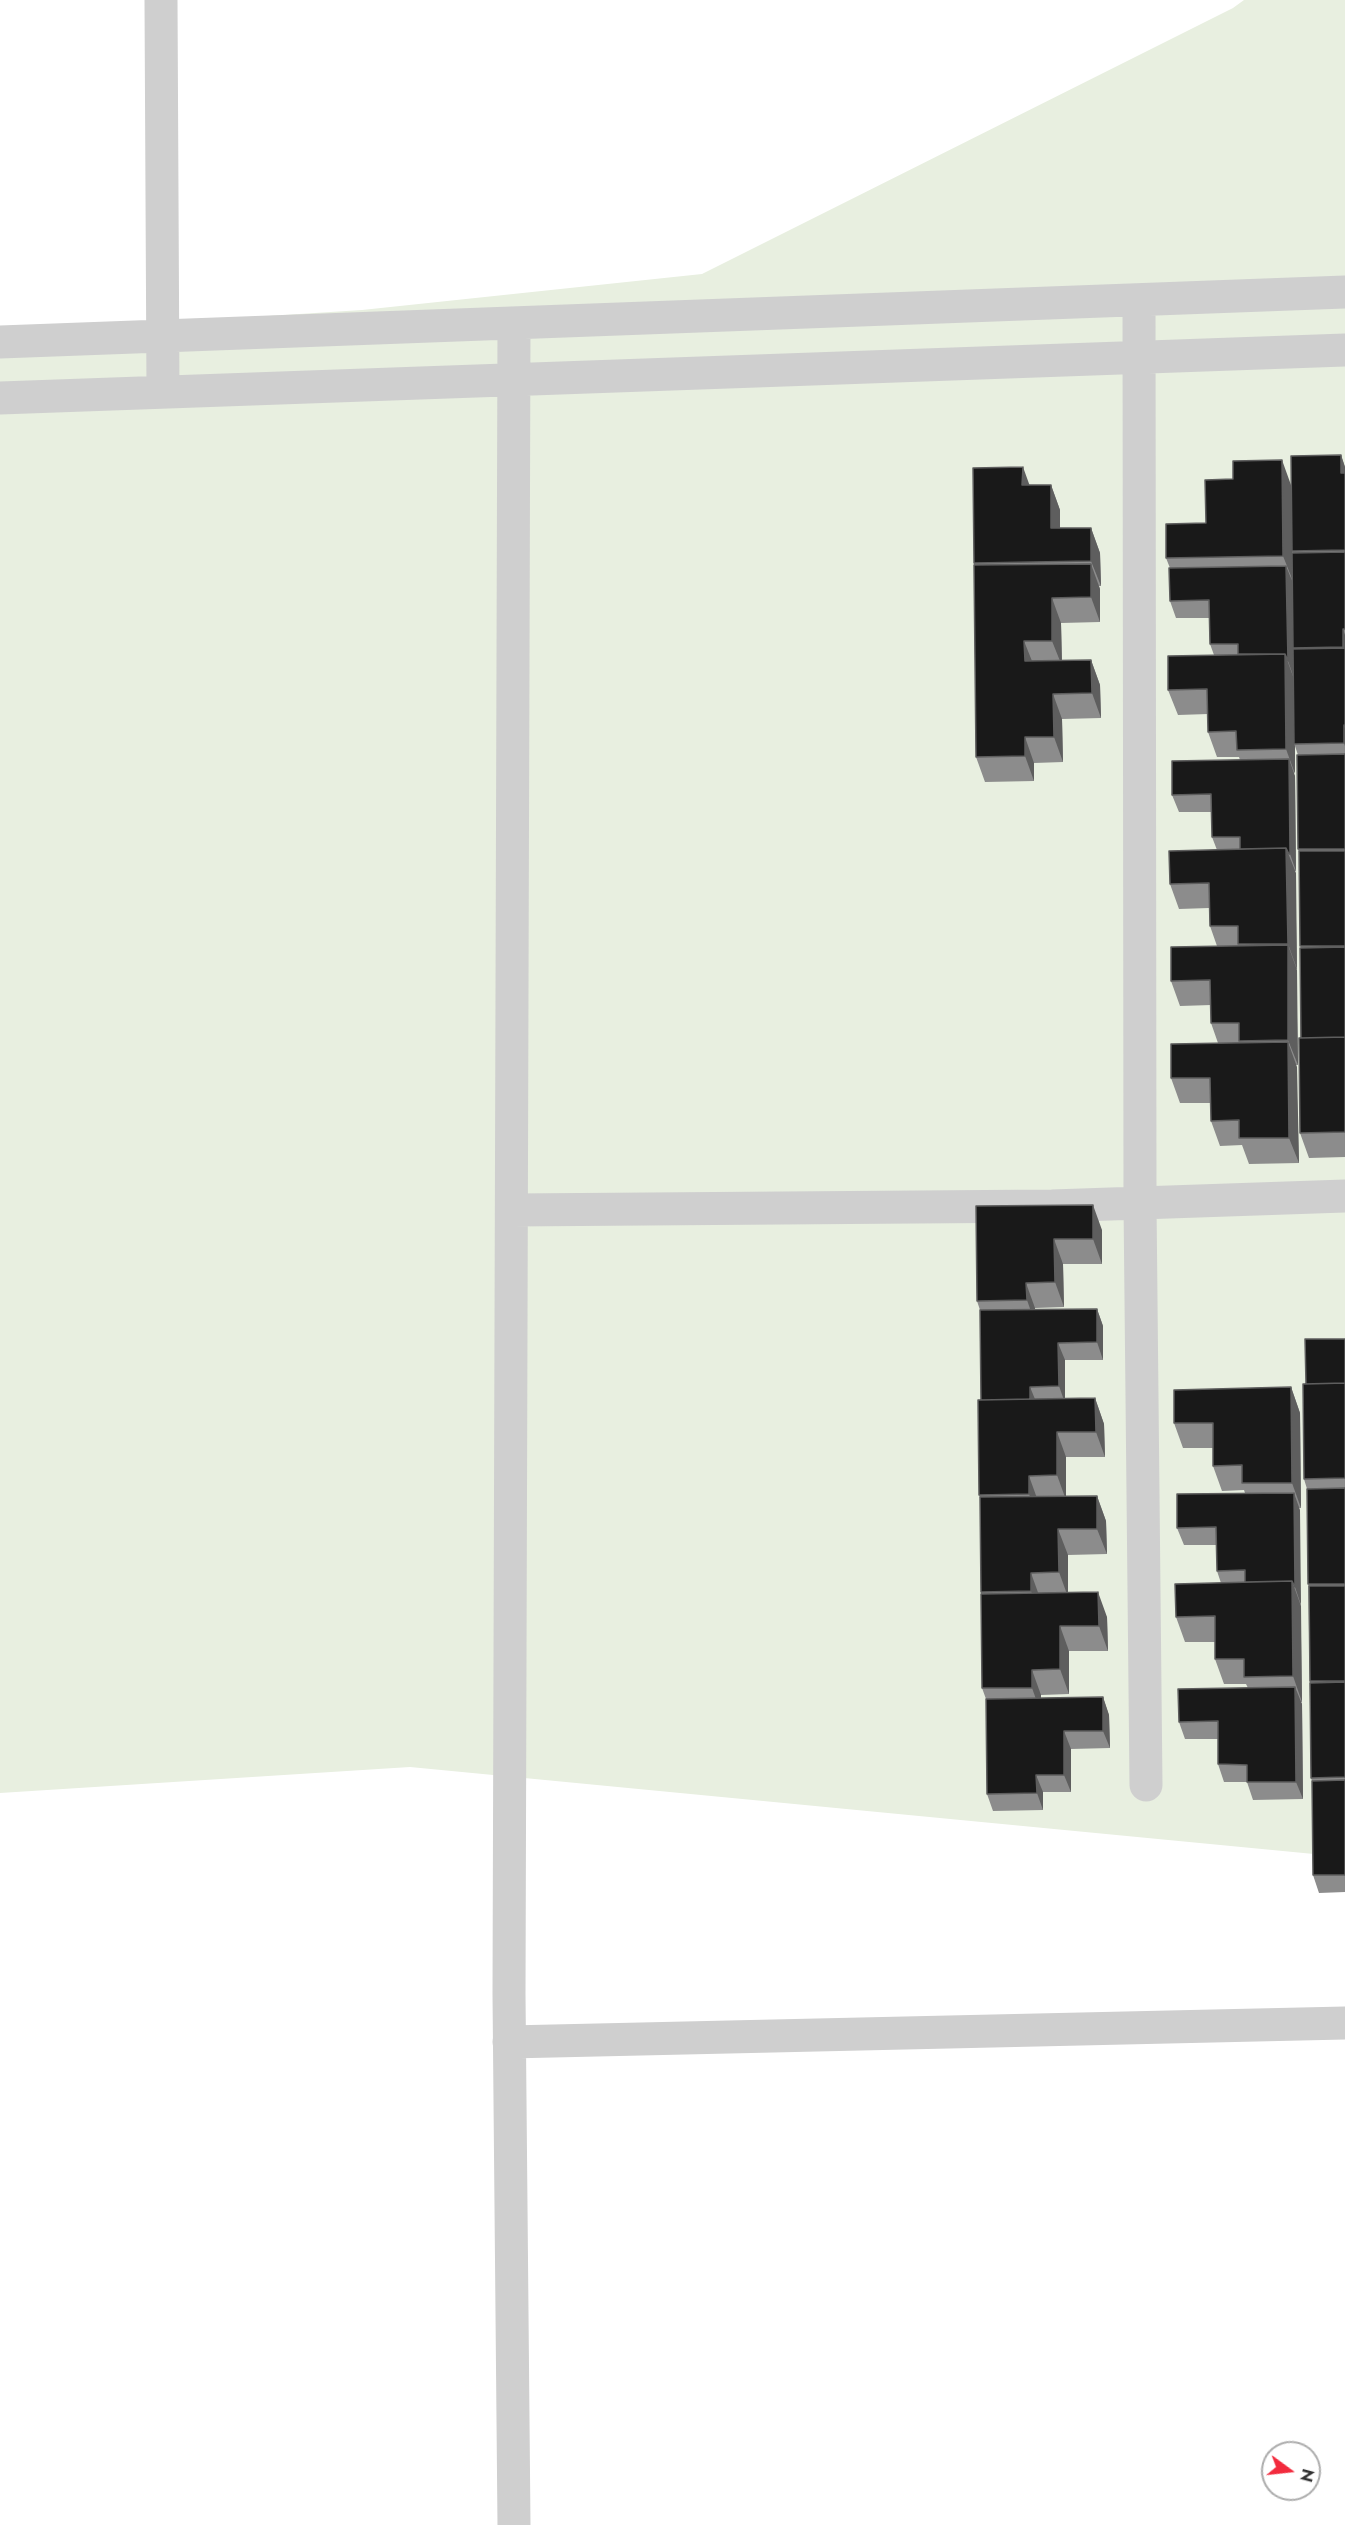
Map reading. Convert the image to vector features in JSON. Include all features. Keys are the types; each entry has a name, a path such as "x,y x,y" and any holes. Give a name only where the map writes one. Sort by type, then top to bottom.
{"street":[{"path":"161,0 163,392"},
{"path":"0,342 1345,292"},
{"path":"1139,300 1140,1203 1146,1785"},
{"path":"514,323 509,2042 514,2525"},
{"path":"0,398 1345,350"},
{"path":"512,1210 1052,1206 1345,1196"},
{"path":"509,2042 1345,2023"}],"green space":[{"path":"1244,0 1345,0 1345,1857 410,1767 0,1793 0,333 362,310 702,274 1233,8"}],"building":[{"path":"1341,455 1341,473 1345,473 1345,550 1292,551 1291,456"},
{"path":"1282,460 1283,556 1166,558 1166,524 1206,523 1205,480 1233,479 1233,461"},
{"path":"1023,467 1022,485 1051,485 1051,528 1091,528 1091,561 974,563 973,468"},
{"path":"1345,552 1343,647 1293,648 1292,553"},
{"path":"1091,564 1091,597 1052,598 1052,641 1024,641 1025,661 1091,660 1092,693 1053,694 1054,737 1025,737 1025,756 976,757 974,565"},
{"path":"1286,566 1288,661 1285,654 1238,654 1238,644 1210,644 1209,600 1170,601 1169,568"},
{"path":"1345,648 1344,743 1294,744 1293,649"},
{"path":"1285,654 1286,749 1237,750 1236,731 1208,732 1207,689 1168,690 1168,656"},
{"path":"1345,754 1345,849 1298,849 1297,755"},
{"path":"1289,759 1290,854 1286,848 1240,849 1240,837 1212,837 1211,794 1172,795 1172,761"},
{"path":"1286,848 1288,944 1238,944 1238,926 1210,926 1209,883 1170,884 1169,851"},
{"path":"1299,851 1345,851 1345,946 1300,946"},
{"path":"1288,945 1288,1040 1239,1041 1239,1023 1211,1023 1210,980 1171,981 1171,947"},
{"path":"1345,947 1345,1037 1301,1038 1300,948"},
{"path":"1345,1037 1345,1132 1300,1133 1299,1038"},
{"path":"1288,1042 1289,1138 1239,1138 1239,1120 1211,1121 1210,1078 1171,1078 1171,1044"},
{"path":"1093,1205 1093,1239 1054,1239 1055,1282 1026,1283 1027,1300 977,1301 976,1206"},
{"path":"1097,1309 1097,1342 1058,1343 1059,1386 1030,1387 1030,1399 981,1400 980,1310"},
{"path":"1305,1339 1345,1339 1345,1383 1306,1384"},
{"path":"1345,1383 1345,1478 1304,1479 1303,1384"},
{"path":"1291,1387 1292,1483 1242,1483 1242,1465 1213,1466 1213,1423 1174,1423 1174,1390"},
{"path":"1095,1398 1096,1432 1057,1432 1057,1475 1029,1476 1029,1494 979,1495 978,1400"},
{"path":"1345,1488 1345,1584 1308,1584 1307,1489"},
{"path":"1294,1493 1295,1587 1292,1581 1245,1582 1245,1570 1217,1571 1216,1527 1177,1528 1177,1494"},
{"path":"1097,1496 1097,1529 1058,1529 1059,1572 1031,1573 1031,1591 981,1592 980,1497"},
{"path":"1292,1581 1293,1676 1244,1677 1244,1659 1215,1659 1215,1616 1176,1617 1175,1584"},
{"path":"1309,1586 1345,1586 1345,1681 1310,1681"},
{"path":"1098,1592 1099,1626 1060,1626 1060,1669 1032,1670 1032,1688 982,1688 981,1594"},
{"path":"1345,1682 1345,1777 1311,1778 1310,1683"},
{"path":"1295,1687 1296,1782 1247,1782 1247,1765 1218,1764 1218,1721 1179,1722 1178,1689"},
{"path":"1103,1697 1103,1731 1064,1731 1064,1775 1036,1775 1037,1793 987,1794 986,1699"},
{"path":"1345,1780 1345,1875 1313,1875 1312,1781"}]}
